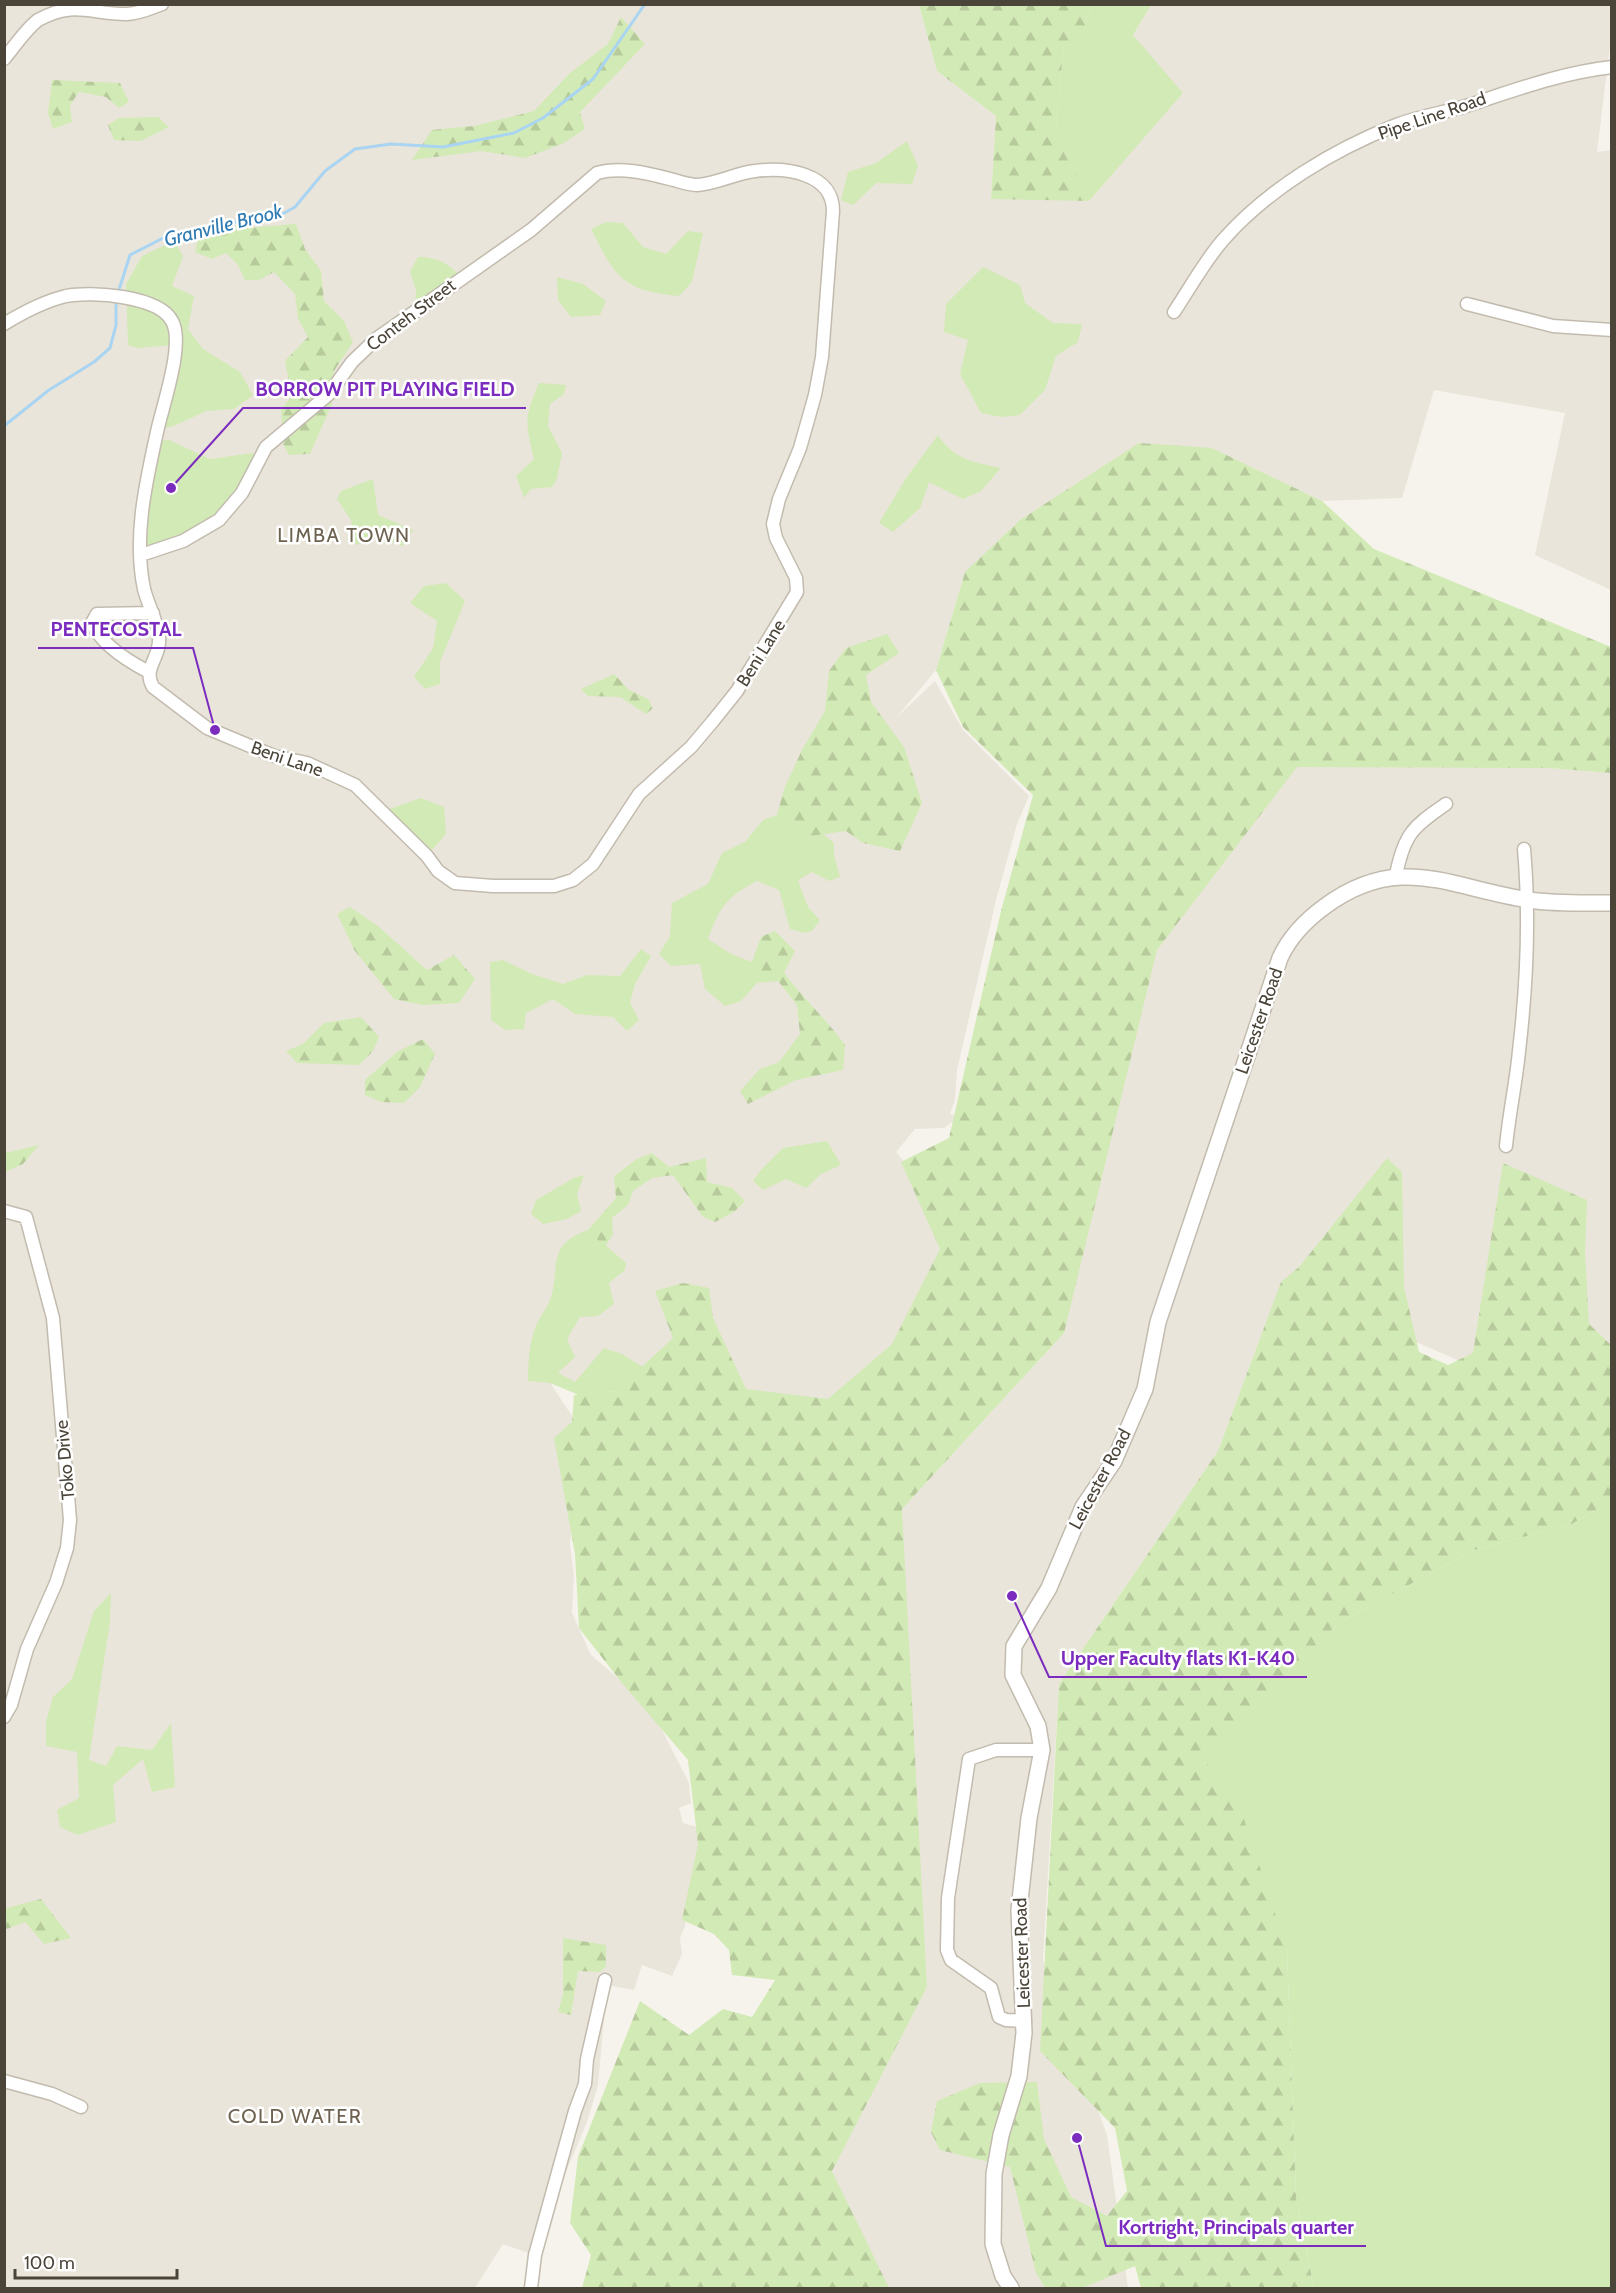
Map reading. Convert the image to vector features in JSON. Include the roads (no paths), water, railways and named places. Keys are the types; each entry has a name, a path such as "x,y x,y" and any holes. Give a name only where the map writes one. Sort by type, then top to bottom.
{"street":[{"path":"4,58 32,25 60,8 80,5 124,14 137,13 162,4"},
{"name":"Pipe Line Road","path":"1174,312 1223,241 1290,182 1325,159 1397,124 1466,106 1556,76 1611,67"},
{"name":"Conteh Street","path":"141,555 183,542 219,520 242,493 266,447 329,393 352,362 376,339 531,230 597,173 608,170 640,172 696,185 756,170 789,172 817,178 829,189 833,200 822,357 817,385 801,448 773,516 773,531 797,585 793,602"},
{"path":"4,324 17,316 66,296 108,295 153,304 165,312 173,322 176,335 174,358 143,492 141,555 144,590 153,613 159,638 157,655 147,671 114,648 95,631 92,623 97,614 153,613"},
{"path":"1467,304 1553,326 1611,330"},
{"name":"Beni Lane","path":"147,671 153,687 207,728 274,756 307,763 361,789 427,856 438,871 455,883 493,886 554,886 573,880 593,864 639,794 691,747 737,691 793,602"},
{"path":"1396,875 1406,838 1426,818 1446,804"},
{"path":"1506,1146 1519,1053 1529,900 1524,849"},
{"name":"Leicester Road","path":"1011,2289 1003,2276 993,2244 994,2174 1001,2135 1019,2076 1024,2021 1019,1902 1029,1818 1042,1750 1038,1726 1013,1675 1014,1646 1049,1588 1083,1507 1114,1461 1145,1389 1156,1330 1280,958 1293,934 1332,901 1366,883 1396,875 1451,882 1529,900 1611,903"},
{"name":"Toko Drive","path":"4,1210 26,1217 53,1318 70,1520 66,1548 56,1583 27,1649 11,1706 4,1717"},
{"path":"1024,2021 1006,2020 999,2017 991,1988 951,1960 947,1950 948,1898 969,1760 996,1750 1042,1750"},
{"path":"531,2289 535,2255 575,2111 585,2084 588,2051 605,1980"},
{"path":"9,2082 52,2094 81,2107"}],"waterway":[{"name":"Granville Brook","path":"118,293 130,255 171,234 198,232 247,219 277,217 295,207 325,171 355,149 391,144 443,147 514,133 543,118 593,79 645,4"},
{"name":"Granville Brook","path":"4,426 49,390 94,362 110,348 116,325 116,299"}],"place":[{"name":"BORROW PIT PLAYING FIELD","path":"171,488"},
{"name":"PENTECOSTAL","path":"215,730"},
{"name":"Upper Faculty flats K1-K40","path":"1012,1596"},
{"name":"Kortright, Principals quarter","path":"1077,2138"}],"district":[{"name":"LIMBA TOWN","path":"344,535"},
{"name":"COLD WATER","path":"295,2116"}]}
